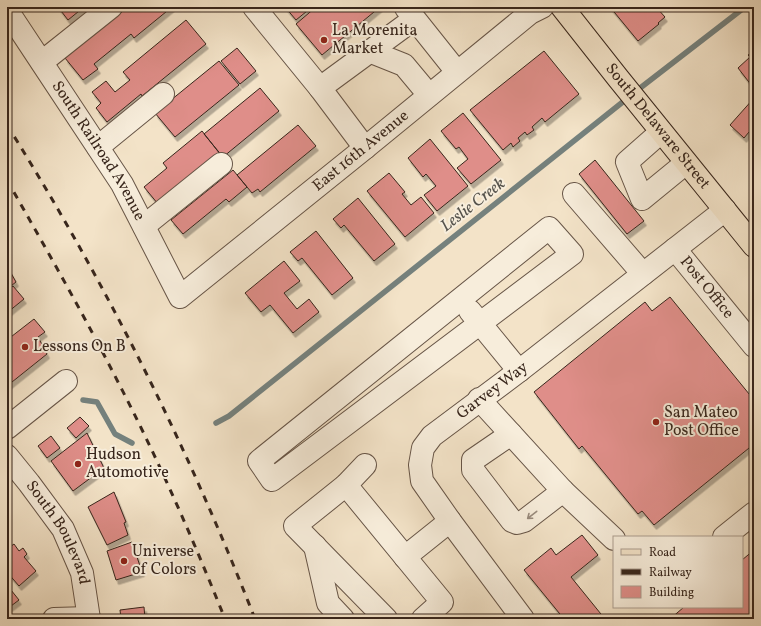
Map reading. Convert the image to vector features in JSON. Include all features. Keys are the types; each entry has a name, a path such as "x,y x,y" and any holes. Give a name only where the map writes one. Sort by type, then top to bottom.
{"main road":[{"name":"South Delaware Street","path":"562,7 644,112 754,246"}],"street":[{"path":"42,62 111,7"},
{"path":"254,7 320,88 366,148"},
{"name":"East 16th Avenue","path":"180,297 366,148 530,13 542,7"},
{"name":"South Railroad Avenue","path":"7,10 122,184 180,297"},
{"path":"320,88 369,51 410,13 457,72"},
{"path":"369,51 404,65 429,95"},
{"path":"98,147 163,94"},
{"path":"661,132 627,162 642,199 686,163"},
{"path":"144,226 221,164"},
{"path":"574,194 643,274"},
{"name":"Garvey Way","path":"522,619 450,521 422,480 420,465 423,448 432,436 519,371 725,210"},
{"path":"550,228 572,254 272,480 258,461 461,300 550,228"},
{"name":"Post Office","path":"675,249 754,346"},
{"path":"461,300 519,371"},
{"path":"7,428 66,381"},
{"path":"354,385 371,406"},
{"path":"480,399 562,491 613,538"},
{"path":"511,434 473,460 472,466 473,470 512,522 517,523 524,521 562,491"},
{"name":"South Boulevard","path":"7,456 29,483 62,529 82,573 89,618"},
{"path":"365,465 346,485 295,526 386,619"},
{"path":"346,485 442,602 423,619"},
{"path":"725,536 754,513"},
{"path":"405,557 450,521"},
{"path":"315,546 328,603 343,619"},
{"path":"54,619 89,618"}],"building":[{"path":"58,7 84,7 68,20"},
{"path":"128,7 172,7 134,38 131,34 94,64 98,69 83,80 65,58"},
{"path":"285,7 312,7 296,20"},
{"name":"La Morenita Market","path":"316,7 380,7 322,55 296,24"},
{"path":"610,7 656,7 665,17 658,23 659,24 638,41"},
{"path":"186,20 206,44 142,96 141,94 107,122 96,108 101,103 92,92 106,81 115,92 130,80 123,72"},
{"path":"237,48 256,71 240,84 221,61"},
{"path":"544,51 579,94 545,122 542,118 532,127 534,130 527,135 525,132 518,138 520,141 513,147 511,143 503,150 470,110"},
{"path":"754,51 754,86 752,86 738,68 750,57 748,55"},
{"path":"219,61 239,85 175,137 155,113"},
{"path":"260,88 279,111 223,157 204,134"},
{"path":"754,98 754,137 749,132 744,138 730,125"},
{"path":"463,113 501,160 471,184 457,168 468,159 459,147 456,149 441,131"},
{"path":"298,125 316,146 260,192 258,189 252,193 237,175"},
{"path":"202,131 220,154 158,204 144,187 167,168 163,163"},
{"path":"430,139 468,186 437,211 424,195 436,186 426,174 423,177 408,158"},
{"path":"595,160 644,221 627,234 579,174"},
{"path":"233,170 247,187 229,202 226,199 183,234 171,220"},
{"path":"389,173 405,192 402,194 411,205 421,197 434,213 405,237 367,191"},
{"path":"358,198 395,244 374,261 344,225 341,228 333,219"},
{"path":"316,231 353,278 332,295 302,258 298,261 290,252"},
{"path":"284,261 300,281 284,293 297,309 309,299 319,312 293,333 270,305 261,312 245,293"},
{"path":"7,266 16,282 7,289"},
{"path":"13,286 24,299 8,312 7,291"},
{"name":"San Mateo Post Office","path":"670,297 754,400 754,444 654,525 642,511 638,514 582,446 579,449 534,392 645,302 652,311"},
{"name":"Lessons On B","path":"34,319 45,332 38,337 47,354 7,386 7,340"},
{"path":"80,417 89,426 76,438 67,428"},
{"name":"Hudson Automotive","path":"87,433 104,468 73,491 51,461"},
{"path":"51,436 60,448 47,458 38,446"},
{"path":"114,492 126,522 124,523 128,535 107,545 88,507"},
{"path":"582,535 598,555 571,577 605,619 564,619 524,570 551,548 556,555"},
{"name":"Universe of Colors","path":"132,542 142,572 116,580 107,551"},
{"path":"14,544 19,551 23,548 27,554 24,557 36,571 19,586 7,572 7,549"},
{"path":"754,550 754,619 670,619 683,608 743,608 743,559"},
{"path":"7,585 19,600 7,609"},
{"path":"144,607 145,619 121,619 120,610"}],"waterway":[{"name":"Leslie Creek","path":"635,92 745,7"},
{"name":"Leslie Creek","path":"216,423 229,416 629,97"},
{"name":"Leslie Creek","path":"83,400 97,402 115,434 132,443"}],"railway":[{"path":"7,125 78,244 143,366 202,491 255,619"},
{"path":"7,180 78,305 133,411 174,499 225,619"}],"place":[{"name":"La Morenita Market","path":"324,40"},
{"name":"Lessons On B","path":"25,347"},
{"name":"San Mateo Post Office","path":"656,422"},
{"name":"Hudson Automotive","path":"78,464"},
{"name":"Universe of Colors","path":"124,561"}]}
